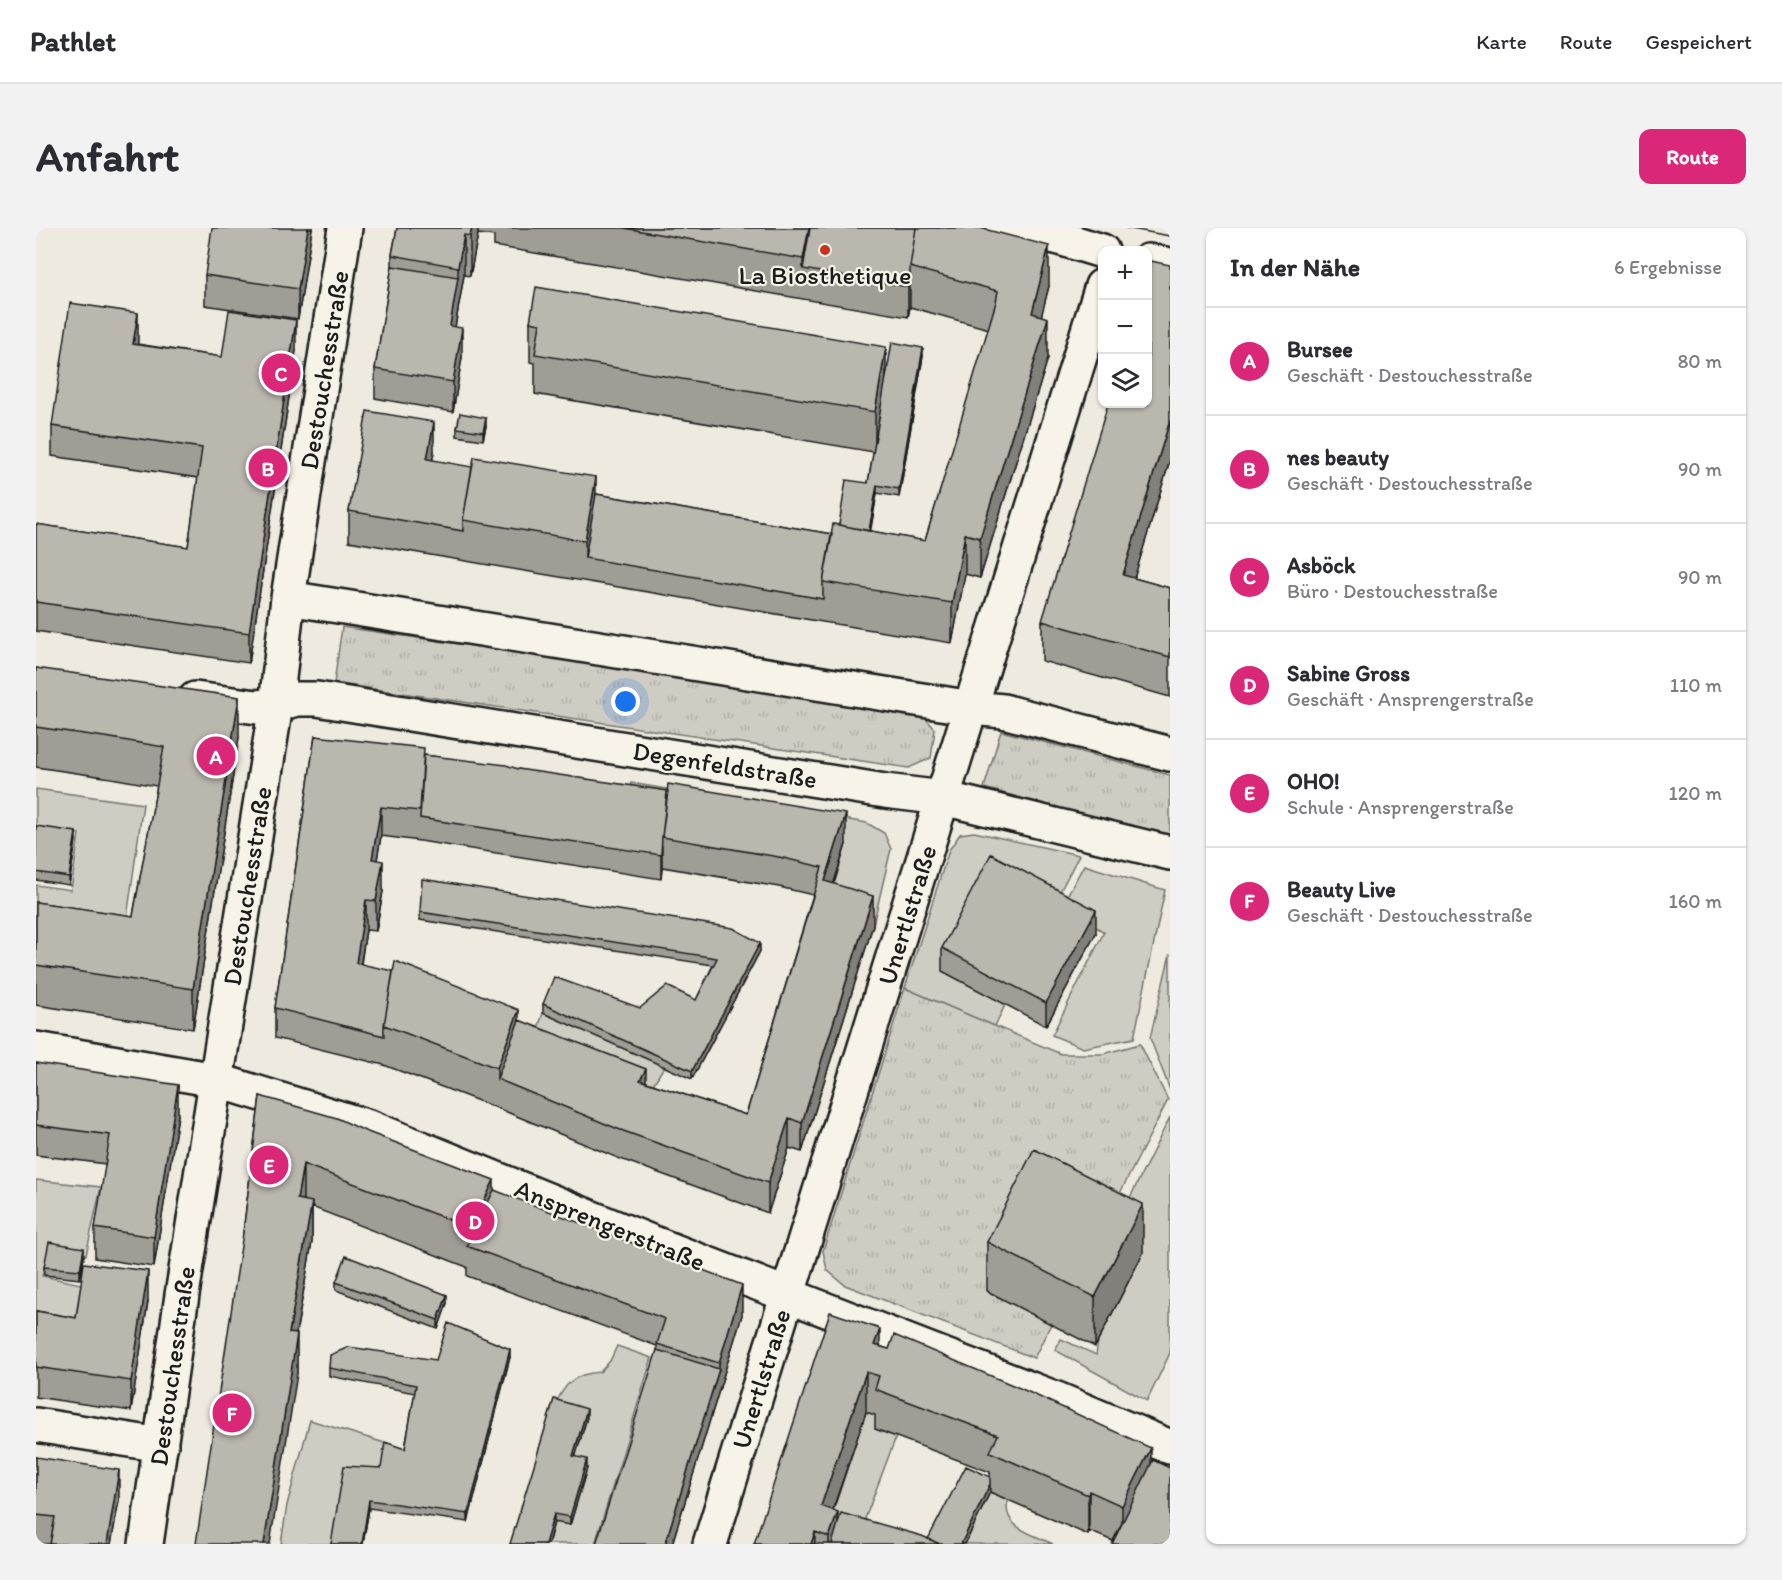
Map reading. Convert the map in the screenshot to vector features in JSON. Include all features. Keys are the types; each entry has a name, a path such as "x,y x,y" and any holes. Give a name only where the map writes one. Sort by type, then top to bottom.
{"street":[{"name":"Destouchesstraße","path":"146,1544 216,1080 276,705 288,598 345,228"},
{"path":"1004,228 1056,237 1098,250"},
{"path":"1152,262 1170,266"},
{"name":"Unertlstraße","path":"710,1544 1098,299"},
{"path":"288,598 972,708 1004,711 1170,754"},
{"name":"Degenfeldstraße","path":"165,694 257,707 297,699 317,699 944,798 1170,853"},
{"name":"Ansprengerstraße","path":"36,1049 216,1080 372,1128 651,1242 1059,1400 1155,1441"},
{"path":"36,1425 160,1445"}],"green space":[{"path":"342,627 919,711 935,729 931,758 909,768 334,683"},
{"path":"1001,731 1170,775 1170,837 984,788"},
{"path":"631,783 867,823 884,833 891,849 873,925 825,911 846,844 629,808"},
{"path":"36,789 143,804 124,939 36,926 36,885 71,890 79,834 36,827"},
{"path":"974,832 1079,855 995,1026 905,988 949,850 960,834"},
{"path":"1084,865 1165,890 1134,1038 1083,1048 1052,1035 1104,932 1062,905"},
{"path":"1170,954 1170,1090 1150,1038"},
{"path":"905,988 1061,1054 1103,1054 1140,1044 1168,1100 1100,1232 987,1291 1051,1324 1034,1358 845,1285 827,1270 823,1251"},
{"path":"543,1013 665,1065 645,1098 530,1054"},
{"path":"1170,1117 1170,1353 1147,1401 1055,1350 1061,1339 1096,1355 1115,1228"},
{"path":"36,1180 101,1187 86,1255 49,1249 42,1276 81,1284 72,1341 36,1336"},
{"path":"617,1346 652,1358 595,1544 548,1544 554,1522 570,1525 573,1464 554,1407 571,1381 583,1375 600,1372 610,1361"},
{"path":"866,1412 879,1416 875,1429 896,1437 857,1540 822,1544"},
{"path":"310,1420 404,1449 381,1476 333,1544 281,1544 287,1505"},
{"path":"990,1492 1008,1500 1009,1517 1020,1529 1053,1544 965,1544"}],"building":[{"path":"212,228 308,228 298,289 205,275"},
{"path":"397,228 472,228 470,236 464,235 458,267 392,255"},
{"path":"624,228 809,228 803,259"},
{"path":"810,228 916,228 908,287 803,269"},
{"path":"916,228 980,228 1049,246 1032,313 1048,318 980,538 965,534 952,603 823,582 833,524 925,541 996,302 998,291 910,267"},
{"path":"1152,261 1170,265 1170,420 1123,575 1170,588 1170,657 1042,621 1107,408 1152,408"},
{"path":"392,266 458,277 450,326 462,328 453,382 375,369"},
{"path":"536,287 886,347 875,412 535,354 540,324 530,322"},
{"path":"70,303 138,313 133,344 222,357 229,310 296,320 249,633 36,602 36,524 188,547 202,448 52,426"},
{"path":"892,342 923,348 899,489 877,485 869,531 839,525 846,480 868,483"},
{"path":"367,411 434,422 427,459 472,467 463,531 349,511"},
{"path":"460,413 486,418 483,432 457,428"},
{"path":"474,457 596,477 585,541 463,520"},
{"path":"596,494 832,534 823,582 823,599 585,558"},
{"path":"36,668 239,697 193,989 36,965 36,902 133,916 164,747 36,727"},
{"path":"315,736 424,748 420,811 381,807 372,859 383,861 376,901 366,900 356,963 393,971 384,1036 275,1008"},
{"path":"424,755 506,765 518,769 668,791 661,855 420,818"},
{"path":"668,784 846,814 825,881 873,896 802,1123 789,1118 768,1183 618,1129 497,1079 519,1020 646,1069 640,1080 746,1115 822,867 779,857 662,837"},
{"path":"36,826 76,832 69,877 36,872"},
{"path":"991,854 1096,910 1046,1003 942,948"},
{"path":"422,879 733,928 760,943 692,1071 543,1004 554,977 640,1008 667,986 696,1000 717,958 420,912"},
{"path":"395,961 519,1010 497,1068 384,1025"},
{"path":"36,1063 178,1085 154,1237 95,1228 110,1135 36,1125"},
{"path":"260,1096 337,1118 365,1131 494,1180 471,1228 303,1164 297,1199 312,1202 289,1333 297,1334 264,1544 196,1544 243,1233"},
{"path":"1034,1149 1143,1204 1095,1297 987,1242"},
{"path":"494,1190 742,1285 719,1363 657,1344 665,1319 467,1246"},
{"path":"49,1242 84,1248 80,1270 44,1267"},
{"path":"346,1256 447,1295 438,1320 336,1282"},
{"path":"84,1263 148,1271 131,1381 36,1367 36,1311 76,1318"},
{"path":"830,1312 880,1329 874,1345 889,1349 894,1335 1022,1389 1151,1448 1122,1506 1089,1491 1088,1495 990,1452 998,1435 875,1389 879,1376 866,1372 821,1506 838,1512 829,1537 815,1532 811,1544 754,1544"},
{"path":"448,1323 510,1349 468,1514 369,1500 362,1544 331,1544 344,1466 381,1468 385,1442 405,1449 416,1385 329,1368 330,1355 349,1347 436,1360"},
{"path":"657,1350 719,1369 665,1544 596,1544"},
{"path":"554,1399 587,1409 573,1456 587,1459 570,1517 554,1514 545,1544 510,1544"},
{"path":"36,1457 119,1470 107,1544 50,1544 55,1517 36,1515"},
{"path":"1153,1460 1170,1468 1170,1544 1112,1544"},
{"path":"966,1466 990,1477 990,1484 961,1544 940,1544 928,1539"},
{"path":"841,1513 922,1536 940,1544 832,1544"}],"tram line":[{"path":"1126,228 1170,236"}],"place":[{"name":"La Biosthetique","path":"825,250"},
{"name":"Asböck","path":"281,373"},
{"name":"nes beauty","path":"268,468"},
{"name":"Bursee","path":"216,756"},
{"name":"OHO!","path":"269,1165"},
{"name":"Sabine Gross","path":"475,1221"},
{"name":"Beauty Live","path":"232,1413"}]}
